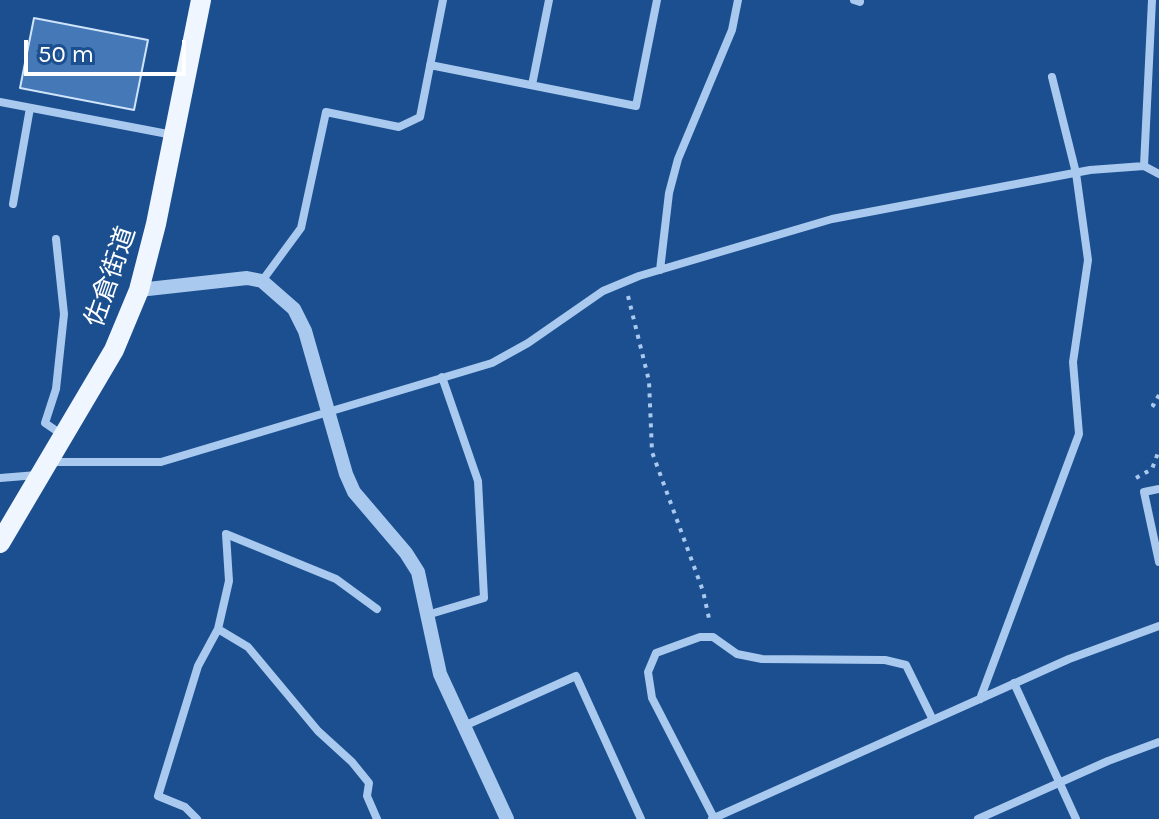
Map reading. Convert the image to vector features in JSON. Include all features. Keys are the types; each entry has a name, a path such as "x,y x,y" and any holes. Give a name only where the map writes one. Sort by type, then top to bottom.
{"main road":[{"name":"佐倉街道","path":"0,543 114,350 139,290 201,0"}],"street":[{"path":"262,281 301,228 326,112 399,127 420,117 443,0"},
{"path":"532,85 549,0"},
{"path":"430,65 636,106 657,0"},
{"path":"660,270 669,193 678,159 732,30 738,0"},
{"path":"1144,166 1152,0"},
{"path":"980,699 1079,434 1073,362 1088,260 1076,173 1052,77"},
{"path":"0,102 174,135"},
{"path":"13,204 30,108"},
{"path":"0,478 46,468 161,462 492,363 528,343 603,291 660,270 832,219 1076,173 1144,166 1159,174"},
{"path":"56,239 64,314 56,389 45,423 64,437"},
{"path":"139,290 220,279 262,281 294,309 305,331 327,412 354,492 406,553 418,572 440,674 507,819"},
{"path":"427,615 484,598 478,481 442,377"},
{"path":"1159,489 1144,492 1159,562"},
{"path":"197,819 185,807 158,796 198,666 218,629 229,581 226,534 336,579 377,609"},
{"path":"933,720 906,665 885,660 762,659 737,654 713,637 700,637 656,653 648,672 652,698 713,818 933,720 980,699 1014,683 1159,626"},
{"path":"218,629 248,647 318,731 360,772 369,783 367,796 377,819"},
{"path":"464,726 576,676 641,819"},
{"path":"1014,683 1076,819"},
{"path":"978,819 1159,742"}],"path":[{"path":"625,282 649,381 652,452 703,591 713,637"},
{"path":"1159,395 1153,405 1159,409"},
{"path":"1144,492 1131,482 1152,469 1159,450"}],"building":[{"path":"34,18 148,40 134,110 20,88"}]}
